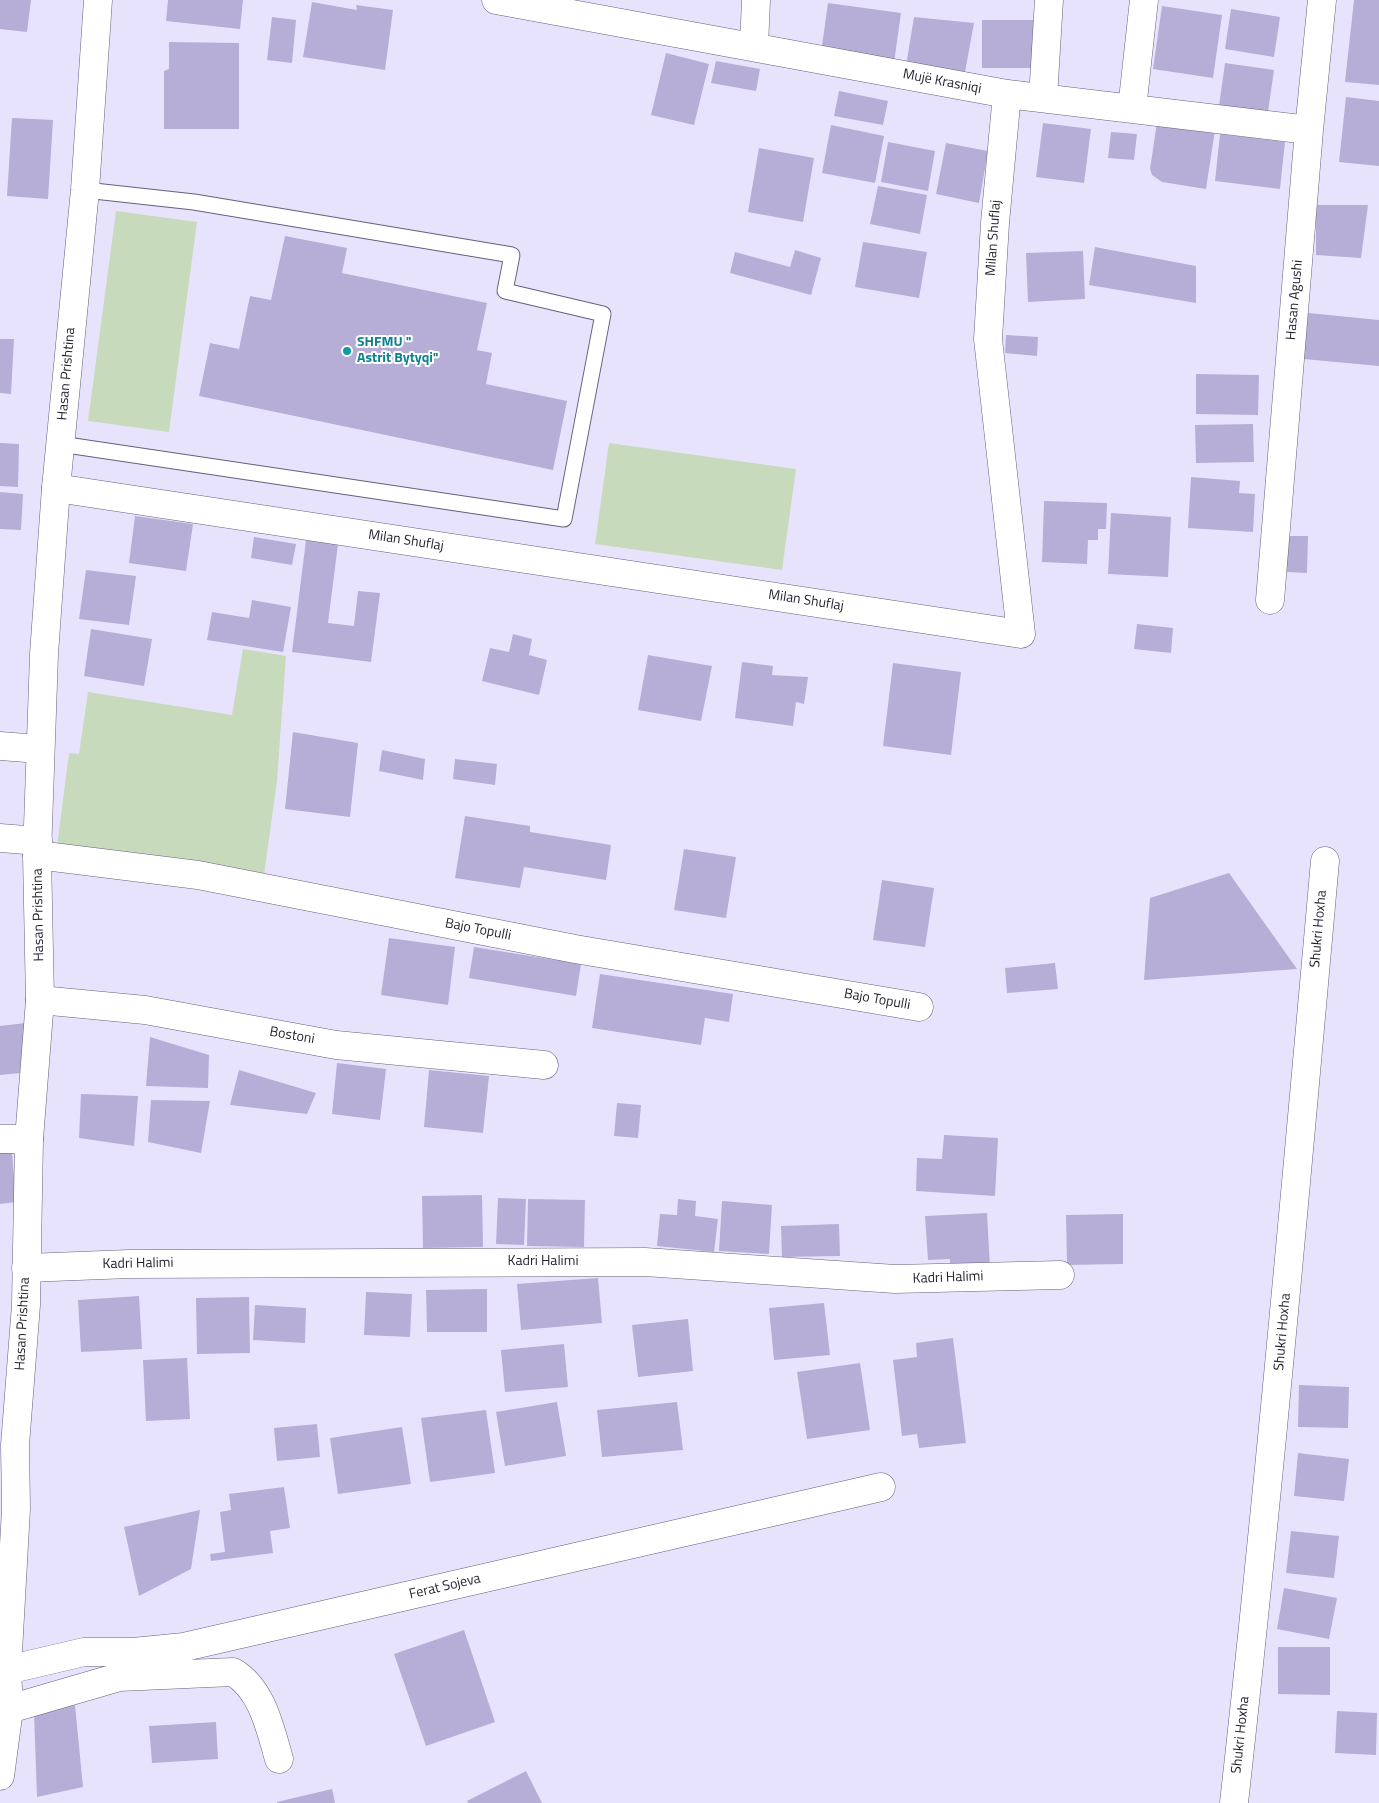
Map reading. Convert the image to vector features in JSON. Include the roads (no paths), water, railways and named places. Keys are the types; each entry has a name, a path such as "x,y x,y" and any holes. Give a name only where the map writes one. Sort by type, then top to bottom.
{"street":[{"name":"Hasan Prishtina","path":"0,1776 9,1708 7,1670 8,1508 26,1305 29,1139 40,1000 37,848 39,749 56,488 85,190 98,0"},
{"name":"Mujë Krasniqi","path":"496,0 1007,94 1309,130"},
{"path":"754,47 756,0"},
{"path":"1043,98 1048,0"},
{"path":"1132,108 1144,0"},
{"name":"Hasan Agushi","path":"1270,600 1309,130 1322,0"},
{"name":"Milan Shuflaj","path":"56,488 1021,634 988,339 995,223 1007,94"},
{"path":"0,746 39,749"},
{"path":"0,838 37,848"},
{"name":"Bajo Topulli","path":"37,848 198,875 575,949 919,1007"},
{"name":"Shukri Hoxha","path":"1234,1803 1267,1470 1279,1378 1325,860"},
{"name":"Bostoni","path":"40,1000 145,1010 336,1044 544,1065"},
{"path":"0,1139 29,1139"},
{"name":"Kadri Halimi","path":"26,1268 130,1264 645,1262 894,1279 1060,1275"},
{"name":"Ferat Sojeva","path":"7,1670 84,1652 133,1652 184,1647 881,1487"},
{"path":"9,1708 119,1677 233,1672 245,1679 266,1716 279,1759"}],"lane":[{"path":"60,444 564,520 604,314 505,291 512,255 194,202 85,190"}],"place":[{"name":"SHFMU \" Astrit Bytyqi\"","path":"347,351"}]}
